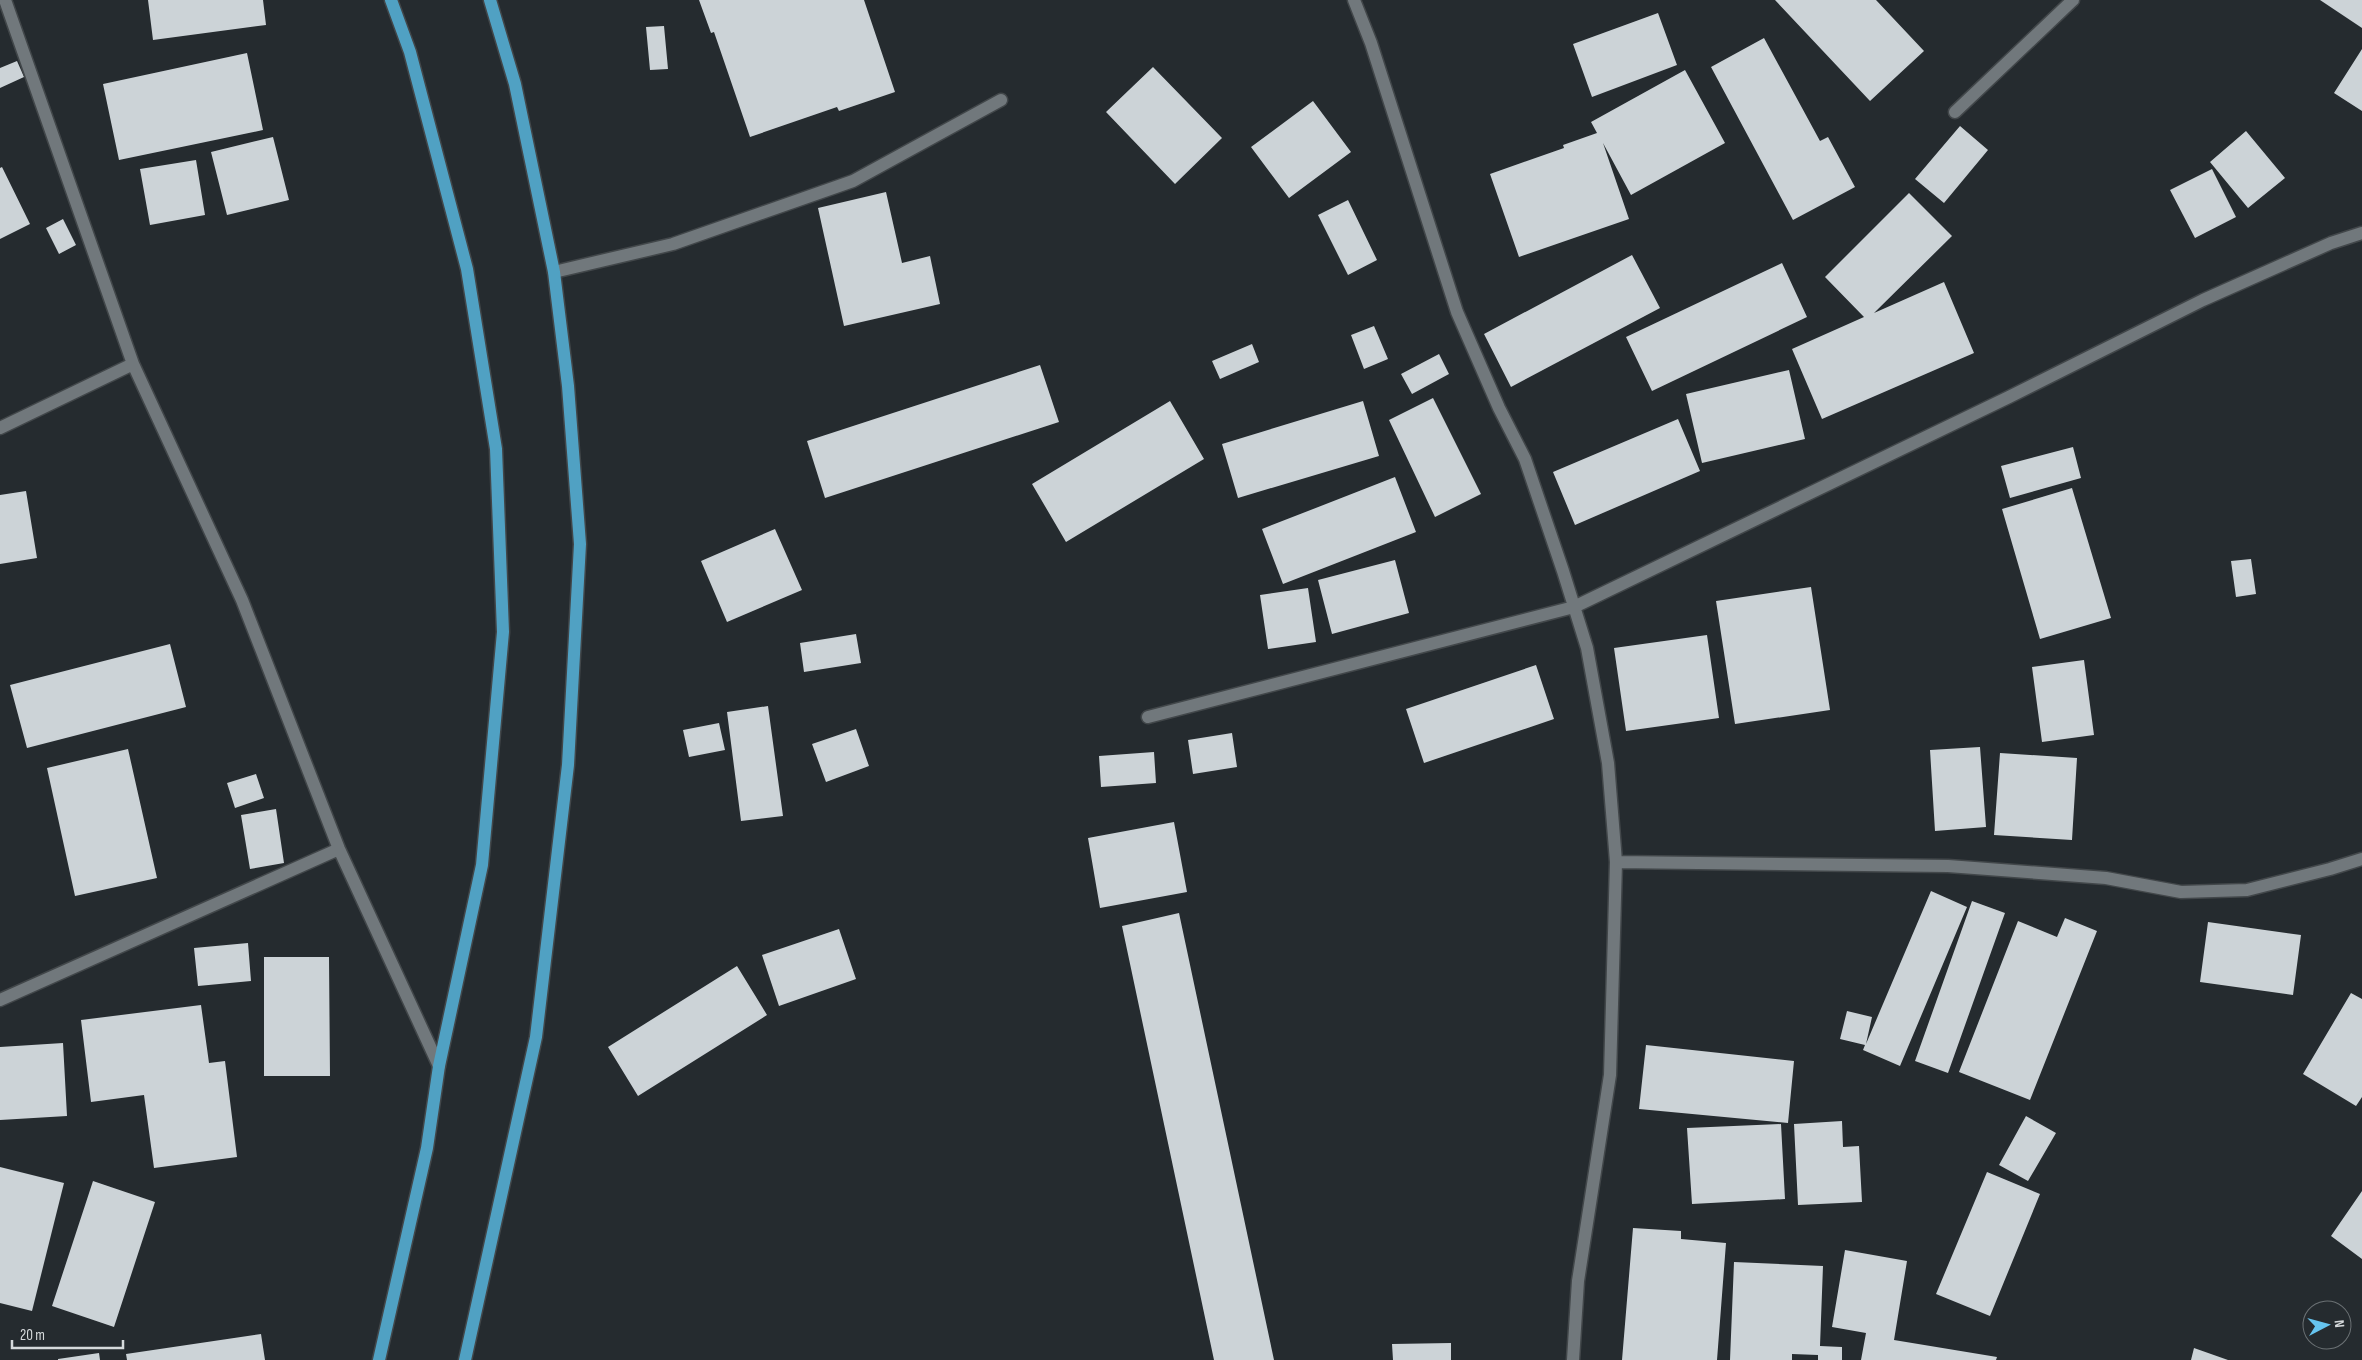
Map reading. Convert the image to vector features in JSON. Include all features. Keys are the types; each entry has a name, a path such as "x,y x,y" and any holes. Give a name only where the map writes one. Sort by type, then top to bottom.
{"main road":[{"path":"379,1360 427,1148 438,1066 482,865 503,632 496,449 467,269 410,52 391,0"},
{"path":"465,1360 536,1037 568,765 580,544 568,386 554,272 515,84 490,0"}],"street":[{"path":"5,0 134,364 242,600 339,849 438,1066"},
{"path":"1354,0 1371,43 1457,312 1499,408 1525,459 1587,648 1608,763 1616,862 1610,1075 1578,1281 1573,1360"},
{"path":"1955,112 2073,0"},
{"path":"554,272 673,244 853,180 1001,100"},
{"path":"1148,717 1574,607 2203,300 2331,243 2362,233"},
{"path":"0,428 134,364"},
{"path":"0,1000 339,849"},
{"path":"1616,862 1948,866 2106,878 2181,892 2247,890 2362,859"}],"building":[{"path":"148,0 263,0 266,25 153,40"},
{"path":"699,0 864,0 895,92 839,111 837,107 750,137 714,32 711,33"},
{"path":"1775,0 1876,0 1924,51 1870,101"},
{"path":"2320,0 2362,0 2362,28"},
{"path":"1658,13 1677,65 1592,97 1573,44"},
{"path":"664,26 668,69 650,70 646,27"},
{"path":"1764,38 1820,141 1828,137 1855,187 1793,220 1711,67"},
{"path":"2362,49 2362,111 2334,93"},
{"path":"247,53 263,130 119,160 103,84"},
{"path":"17,61 24,77 0,88 0,68"},
{"path":"1153,67 1222,138 1175,184 1106,112"},
{"path":"1685,70 1725,143 1631,195 1603,143 1629,219 1519,257 1490,174 1564,148 1563,145 1597,133 1591,122"},
{"path":"1313,101 1351,152 1289,198 1251,147"},
{"path":"1960,126 1988,150 1944,203 1915,179"},
{"path":"2246,131 2285,178 2248,208 2210,162"},
{"path":"273,137 289,200 227,215 211,152"},
{"path":"196,160 205,215 150,225 140,169"},
{"path":"2,167 30,224 0,239 0,168"},
{"path":"2212,169 2236,217 2195,238 2170,190"},
{"path":"886,192 902,263 930,256 940,304 844,326 818,208"},
{"path":"1909,193 1952,236 1874,313 1944,282 1974,353 1822,419 1792,349 1864,317 1825,277"},
{"path":"1348,200 1377,260 1348,275 1318,215"},
{"path":"63,219 76,245 59,254 46,228"},
{"path":"1632,255 1660,308 1511,387 1484,334"},
{"path":"1782,263 1807,317 1652,391 1626,337"},
{"path":"1374,326 1388,359 1364,369 1351,335"},
{"path":"1252,344 1259,362 1220,379 1212,361"},
{"path":"1439,354 1449,374 1412,394 1401,374"},
{"path":"1040,365 1059,422 825,498 807,441"},
{"path":"1789,370 1805,439 1702,463 1686,394"},
{"path":"1433,398 1481,494 1435,517 1389,420"},
{"path":"1170,401 1204,459 1066,542 1032,484"},
{"path":"1363,401 1379,456 1238,498 1222,444"},
{"path":"1678,419 1700,471 1575,525 1553,472"},
{"path":"2073,447 2081,478 2010,498 2001,466"},
{"path":"1395,477 1416,532 1283,584 1262,529"},
{"path":"2072,488 2111,618 2040,639 2002,509"},
{"path":"26,491 37,558 0,564 0,495"},
{"path":"775,529 802,590 727,622 701,561"},
{"path":"2251,559 2256,594 2236,597 2231,561"},
{"path":"1395,560 1409,613 1332,634 1318,580"},
{"path":"1811,587 1830,710 1735,724 1716,601"},
{"path":"1308,588 1316,642 1268,649 1260,595"},
{"path":"856,634 861,663 804,672 800,643"},
{"path":"1707,635 1719,718 1626,731 1614,648"},
{"path":"170,644 186,707 27,748 10,685"},
{"path":"2084,660 2094,735 2042,742 2032,667"},
{"path":"1536,665 1554,719 1424,763 1406,709"},
{"path":"768,706 783,816 741,821 727,712"},
{"path":"719,723 725,750 689,757 683,730"},
{"path":"856,729 869,766 826,782 812,744"},
{"path":"1232,733 1237,767 1193,774 1188,740"},
{"path":"1980,747 1986,827 1935,831 1930,750"},
{"path":"128,749 157,878 75,896 47,768"},
{"path":"1154,752 1156,783 1101,787 1099,756"},
{"path":"2000,753 2077,758 2072,840 1994,835"},
{"path":"256,774 264,798 235,808 227,783"},
{"path":"276,809 284,863 250,869 241,815"},
{"path":"1174,822 1187,892 1100,908 1088,838"},
{"path":"1931,891 1967,907 1900,1066 1863,1050 1865,1045 1840,1039 1847,1011 1872,1017 1866,1044"},
{"path":"1972,901 2005,913 1948,1073 1915,1061"},
{"path":"1179,913 1274,1360 1214,1360 1122,926"},
{"path":"2065,918 2097,931 2030,1100 1959,1072 2018,921 2057,937"},
{"path":"2208,922 2301,935 2293,995 2200,982"},
{"path":"839,929 856,979 779,1006 762,955"},
{"path":"248,943 251,981 198,986 194,948"},
{"path":"264,957 329,957 330,1076 264,1076"},
{"path":"737,966 767,1015 638,1096 608,1047"},
{"path":"2351,993 2362,999 2362,1097 2356,1106 2303,1074"},
{"path":"201,1005 209,1063 225,1061 237,1157 154,1168 144,1095 91,1102 81,1020"},
{"path":"63,1043 67,1116 0,1120 0,1047"},
{"path":"1646,1045 1794,1061 1788,1123 1639,1109"},
{"path":"2026,1116 2056,1133 2028,1181 1999,1165"},
{"path":"1842,1121 1843,1147 1859,1146 1862,1202 1798,1205 1794,1124"},
{"path":"1781,1124 1785,1199 1692,1204 1687,1128"},
{"path":"0,1167 64,1183 32,1311 0,1303"},
{"path":"1987,1172 2040,1194 1990,1316 1936,1294"},
{"path":"93,1181 155,1202 114,1327 52,1306"},
{"path":"2362,1191 2362,1259 2331,1236"},
{"path":"1633,1228 1681,1231 1681,1239 1726,1243 1717,1360 1622,1360"},
{"path":"1845,1250 1907,1261 1894,1340 1997,1357 1996,1360 1861,1360 1866,1333 1832,1327"},
{"path":"1734,1262 1823,1266 1820,1346 1842,1347 1842,1360 1818,1360 1818,1355 1792,1354 1792,1360 1730,1360"},
{"path":"261,1334 265,1360 127,1360 126,1354"},
{"path":"1451,1343 1451,1360 1393,1360 1392,1344"},
{"path":"2194,1348 2228,1360 2191,1360"},
{"path":"99,1353 100,1360 58,1360 58,1359"}]}
